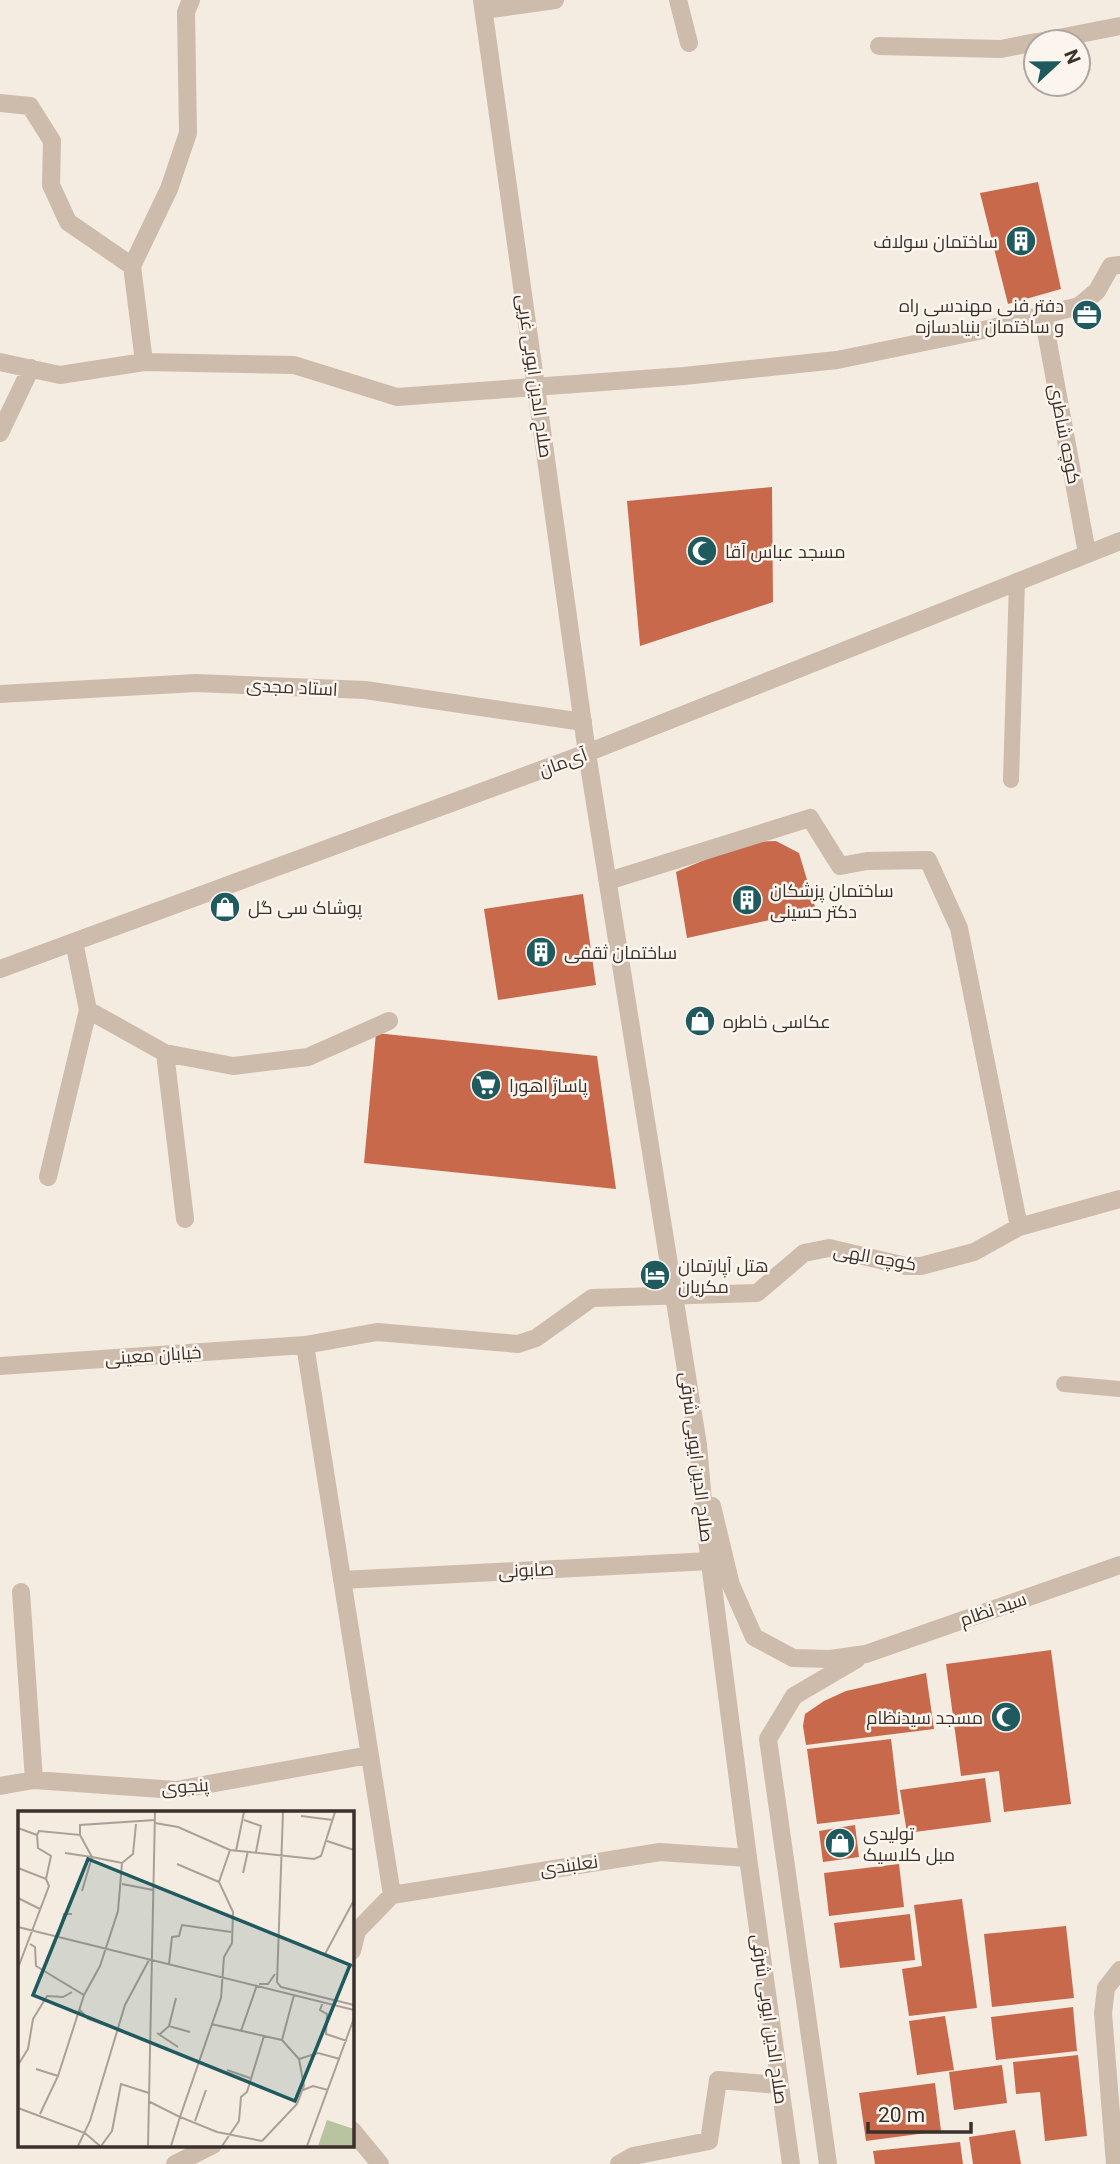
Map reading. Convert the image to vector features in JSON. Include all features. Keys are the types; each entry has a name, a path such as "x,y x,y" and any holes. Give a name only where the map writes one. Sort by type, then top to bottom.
{"street":[{"path":"144,362 132,266 169,189 188,133 186,12 191,0"},
{"path":"483,5 555,0"},
{"path":"678,0 689,43"},
{"name":"صلاح الدین ایوبی غریی","path":"483,5 587,753"},
{"path":"1092,31 1120,26"},
{"path":"879,46 1001,49 1022,45"},
{"path":"0,103 30,106 52,141 51,185 68,222 132,266"},
{"path":"0,362 60,375 144,362 294,365 397,397 537,388 837,360 1079,306 1097,291 1111,266 1120,265"},
{"name":"کوچه شاطری","path":"1043,315 1087,554"},
{"path":"0,433 31,368"},
{"name":"آی‌مان","path":"0,969 587,753 1120,541"},
{"name":"استاد مجدی","path":"0,691 196,682 365,690 583,722"},
{"name":"صلاح الدین ایوبی شرقی","path":"587,753 698,1445 748,1858 790,2164"},
{"path":"608,881 810,818 840,866 867,861 928,860 959,928 1019,1227"},
{"path":"48,1177 88,1010 74,942"},
{"path":"88,1010 165,1052 233,1066 308,1057 389,1021"},
{"path":"165,1052 185,1219"},
{"name":"کوچه الهی","path":"306,1345 377,1332 518,1344 536,1338 592,1298 757,1293 804,1253 830,1248 906,1266 939,1264 974,1252 1019,1227 1120,1199"},
{"path":"306,1345 392,1895 357,1931 354,1943"},
{"name":"خیابان معینی","path":"0,1366 306,1345"},
{"path":"698,1445 731,1585 754,1637 793,1658 830,1659 866,1654"},
{"name":"صابونی","path":"342,1580 710,1561"},
{"name":"سید نظام","path":"866,1654 1120,1565"},
{"path":"21,1592 34,1780"},
{"path":"828,2164 768,1739 794,1696 866,1654"},
{"name":"پنجوی","path":"0,1786 34,1780 176,1790 369,1755"},
{"name":"نعلبندی","path":"392,1895 660,1852 748,1858"},
{"path":"1115,2164 1103,2013 1106,1988 1120,1970"},
{"path":"619,2164 633,2156 709,2141 718,2080 779,2085"},
{"path":"354,2132 380,2164"},
{"path":"175,2164 210,2146"}],"lane":[{"path":"1011,780 1017,581"},
{"path":"1064,1384 1120,1389"}],"building":[{"name":"ساختمان سولاف","path":"1038,182 1061,289 1008,304 980,193"},
{"name":"مسجد عباس آقا","path":"772,487 773,602 640,646 627,501"},
{"name":"ساختمان پزشکان دکتر حسینی","path":"776,841 799,853 816,910 687,938 676,872 747,842"},
{"name":"ساختمان ثقفی","path":"583,894 596,985 498,1000 484,909"},
{"name":"پاساژ اهورا","path":"376,1033 597,1056 616,1189 364,1163"},
{"name":"مسجد سیدنظام","path":"1051,1650 1071,1804 1004,1812 999,1771 961,1776 946,1664"},
{"path":"926,1673 934,1729 806,1745 803,1726 805,1714 824,1701 846,1691"},
{"path":"891,1739 900,1814 817,1824 807,1749"},
{"path":"985,1778 991,1822 907,1833 900,1790"},
{"path":"855,1825 859,1857 823,1862 819,1831"},
{"path":"899,1864 904,1907 829,1916 824,1873"},
{"path":"962,1899 977,2008 909,2016 902,1969 922,1966 914,1905"},
{"path":"910,1914 915,1960 840,1968 834,1923"},
{"path":"1066,1926 1074,1998 992,2007 984,1934"},
{"path":"1073,2007 1077,2051 996,2060 991,2017"},
{"path":"945,2016 954,2070 917,2075 909,2021"},
{"path":"1078,2055 1087,2136 1045,2141 1040,2092 1016,2094 1013,2062"},
{"path":"1002,2065 1007,2103 954,2110 949,2072"},
{"path":"935,2083 941,2131 866,2141 859,2093"},
{"path":"1015,2130 1021,2164 973,2164 969,2137"},
{"path":"960,2142 963,2164 875,2164 873,2151"}],"place":[{"name":"ساختمان سولاف","path":"1021,241"},
{"name":"دفتر فنی مهندسی راه و ساختمان بنیادسازه","path":"1087,315"},
{"name":"مسجد عباس آقا","path":"702,551"},
{"name":"ساختمان پزشکان دکتر حسینی","path":"747,900"},
{"name":"پوشاک سی گل","path":"225,907"},
{"name":"ساختمان ثقفی","path":"541,952"},
{"name":"عکاسی خاطره","path":"700,1021"},
{"name":"پاساژ اهورا","path":"486,1085"},
{"name":"هتل آپارتمان مکریان","path":"655,1275"},
{"name":"مسجد سیدنظام","path":"1006,1717"},
{"name":"تولیدی مبل کلاسیک","path":"840,1843"}]}
